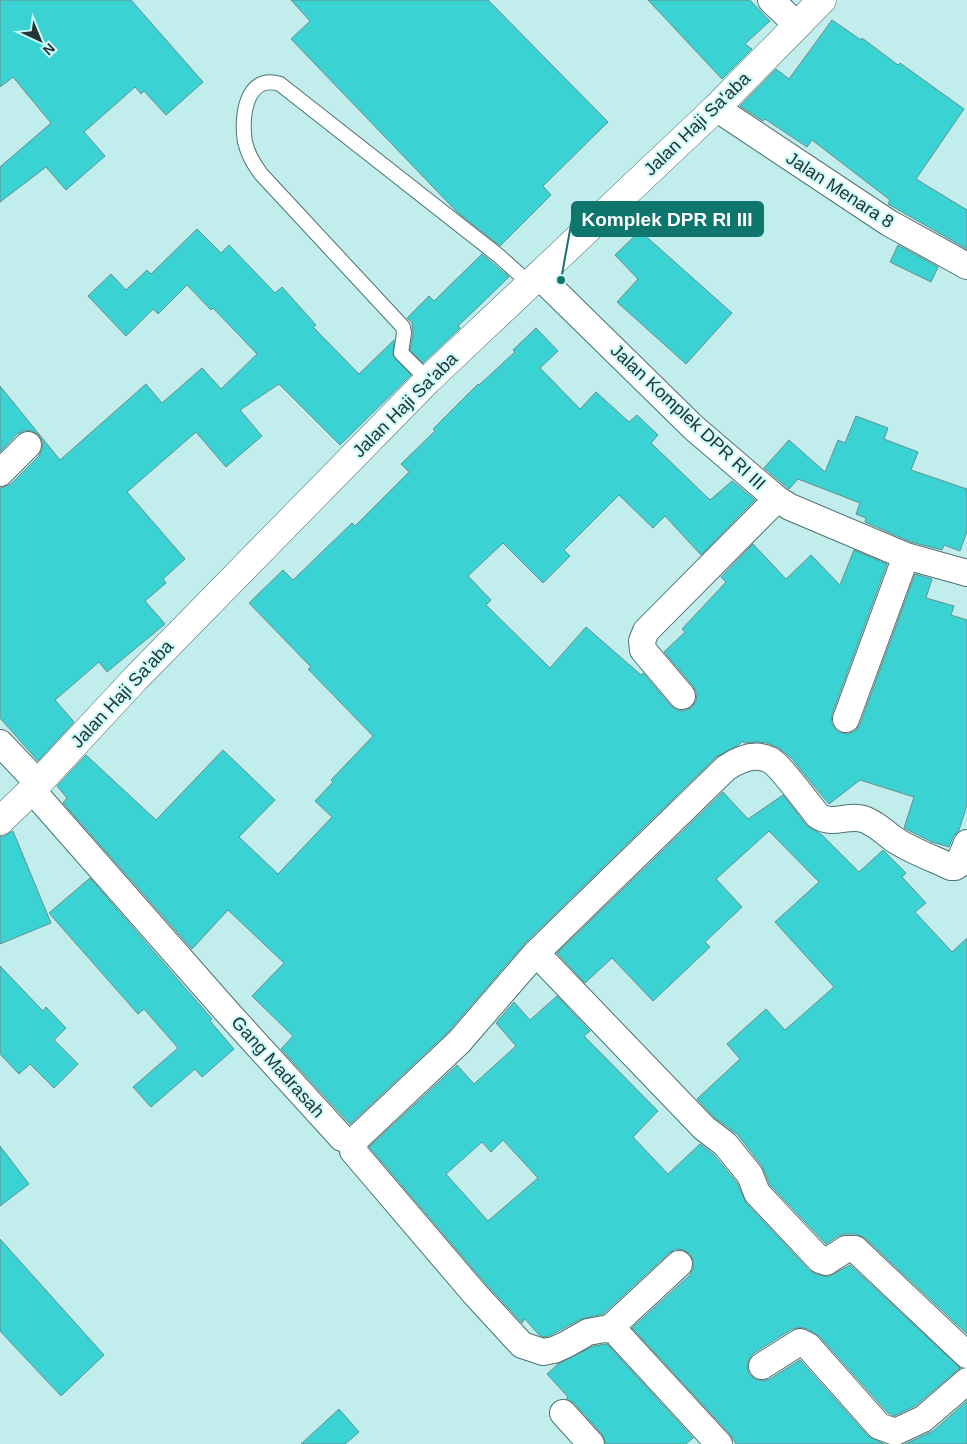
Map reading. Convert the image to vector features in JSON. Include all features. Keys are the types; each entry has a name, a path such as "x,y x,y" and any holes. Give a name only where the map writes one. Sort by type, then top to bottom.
{"street":[{"path":"771,0 797,25"},
{"name":"Jalan Haji Sa'aba","path":"0,821 136,678 428,380 716,108 822,0"},
{"name":"Jalan Menara 8","path":"716,108 889,223 967,266"},
{"name":"Jalan Komplek DPR RI III","path":"534,279 694,428 777,499 790,507 906,556 967,573"},
{"path":"0,473 28,445"},
{"path":"682,696 643,650 642,641 646,631 777,499"},
{"path":"846,719 906,556"},
{"path":"0,743 32,789"},
{"path":"718,1444 619,1333 614,1330 604,1329 588,1332 567,1344 543,1352 522,1345 475,1294 353,1151 356,1139 459,1042 536,953 726,768 737,761 750,757 770,760 823,820 864,819 875,824 895,840 951,867 958,865 967,843"},
{"path":"0,766 32,789"},
{"name":"Gang Madrasah","path":"32,789 229,1014 342,1138 351,1141 356,1139"},
{"path":"536,953 704,1128 725,1144 750,1175 757,1193 820,1260 826,1262 846,1249 855,1249 967,1356"},
{"path":"609,1329 678,1264"},
{"path":"762,1366 800,1342 808,1346 879,1426 895,1432 923,1418 967,1381"},
{"path":"564,1413 591,1444"}],"lane":[{"path":"428,380 401,353 403,327 261,174 250,159 245,142 244,110 248,98 254,90 262,84 275,82 280,84 499,256 534,279"}],"building":[{"path":"0,0 131,0 203,82 166,115 144,91 141,94 135,87 84,132 105,156 66,190 46,167 0,202 0,167 51,123 13,77 0,87"},
{"path":"291,0 488,0 608,122 543,186 551,195 500,246 458,213 291,39 310,21"},
{"path":"648,0 750,0 770,21 745,44 752,49 722,79"},
{"path":"832,20 861,40 862,38 898,65 900,63 964,109 916,179 967,210 967,249 888,204 890,200 812,140 807,147 765,119 763,121 740,106 776,69 789,79"},
{"path":"197,229 221,253 229,245 275,293 282,287 316,325 313,327 359,374 394,340 393,356 411,375 340,445 279,384 240,410 262,436 226,467 196,432 127,492 185,559 163,579 166,583 145,601 165,624 107,672 99,662 55,700 74,722 38,761 0,718 0,488 11,484 39,456 43,442 38,434 25,430 17,434 0,452 0,386 60,460 146,384 162,403 202,368 221,389 257,354 213,308 211,310 187,285 158,314 153,309 126,336 88,296 111,274 126,290 147,270 151,274"},
{"path":"640,231 732,313 686,364 617,302 638,279 615,255"},
{"path":"898,245 938,267 931,282 890,262"},
{"path":"482,254 509,277 423,363 410,350 413,334 412,322 407,318 429,296 434,301"},
{"path":"536,328 558,351 540,368 580,409 596,392 629,422 637,415 658,435 651,443 710,500 732,481 755,500 701,555 665,516 653,528 619,495 564,550 570,556 543,583 503,543 468,576 491,600 486,605 550,668 586,627 641,675 643,673 671,706 677,710 684,711 691,708 696,701 697,693 664,652 685,632 682,629 726,582 721,577 753,544 786,579 811,555 840,585 854,550 887,564 832,714 831,722 835,729 841,733 848,734 855,731 860,724 915,574 932,579 926,598 954,606 951,615 967,620 967,805 959,830 953,837 949,847 932,842 904,828 914,797 860,780 829,804 792,759 779,748 767,743 744,743 742,741 740,744 716,757 526,942 448,1032 350,1124 281,1049 293,1036 252,996 284,963 228,910 192,949 63,803 67,798 57,786 86,755 156,820 223,750 275,800 239,837 278,874 332,817 315,801 333,782 331,780 373,736 308,669 311,667 249,603 283,570 293,580 352,523 355,526 409,472 401,464 435,431 433,429 478,384 515,352 513,350"},
{"path":"856,416 888,428 884,439 918,452 911,470 967,489 967,531 960,551 944,545 942,550 911,542 865,522 866,518 856,514 860,503 798,479 789,489 764,468 789,440 825,472 838,440 845,443"},
{"path":"723,792 748,819 783,795 807,826 821,834 859,872 883,850 906,873 902,877 926,903 915,912 952,952 967,938 967,1334 865,1238 856,1234 845,1234 826,1244 770,1185 762,1166 737,1134 714,1117 697,1099 740,1059 727,1044 766,1009 785,1030 834,987 775,922 819,882 769,831 716,879 742,907 705,942 710,947 653,1001 612,958 585,983 557,953"},
{"path":"13,831 51,923 0,944 0,836"},
{"path":"90,878 212,1019 210,1021 234,1049 202,1077 195,1069 151,1107 133,1087 178,1048 144,1009 138,1014 49,913"},
{"path":"0,966 43,1011 46,1007 66,1028 54,1040 78,1064 54,1088 30,1064 19,1074 0,1054"},
{"path":"557,996 590,1031 584,1036 658,1111 633,1137 668,1174 700,1144 714,1155 737,1183 746,1203 809,1270 815,1274 828,1277 850,1265 960,1368 915,1406 894,1416 888,1413 819,1336 807,1329 799,1327 792,1329 754,1353 749,1359 747,1366 749,1374 755,1379 762,1381 770,1379 800,1360 868,1436 884,1444 736,1444 730,1434 632,1328 690,1275 693,1268 693,1260 690,1254 684,1250 676,1249 669,1253 603,1314 581,1319 544,1337 539,1335 525,1319 522,1323 486,1284 369,1147 457,1065 474,1084 516,1046 496,1023 514,1002 530,1020","holes":["503,1140 538,1178 488,1221 446,1174 482,1142 491,1152"]},
{"path":"0,1146 29,1184 0,1206"},
{"path":"0,1239 104,1355 61,1396 0,1331"},
{"path":"607,1344 693,1438 686,1444 606,1444 602,1434 574,1403 566,1399 568,1397 547,1374 558,1364 593,1346"},
{"path":"967,1401 967,1444 905,1444 933,1431"},
{"path":"339,1409 359,1432 345,1444 301,1444"}],"place":[{"name":"Komplek DPR RI III","path":"561,280"}]}
